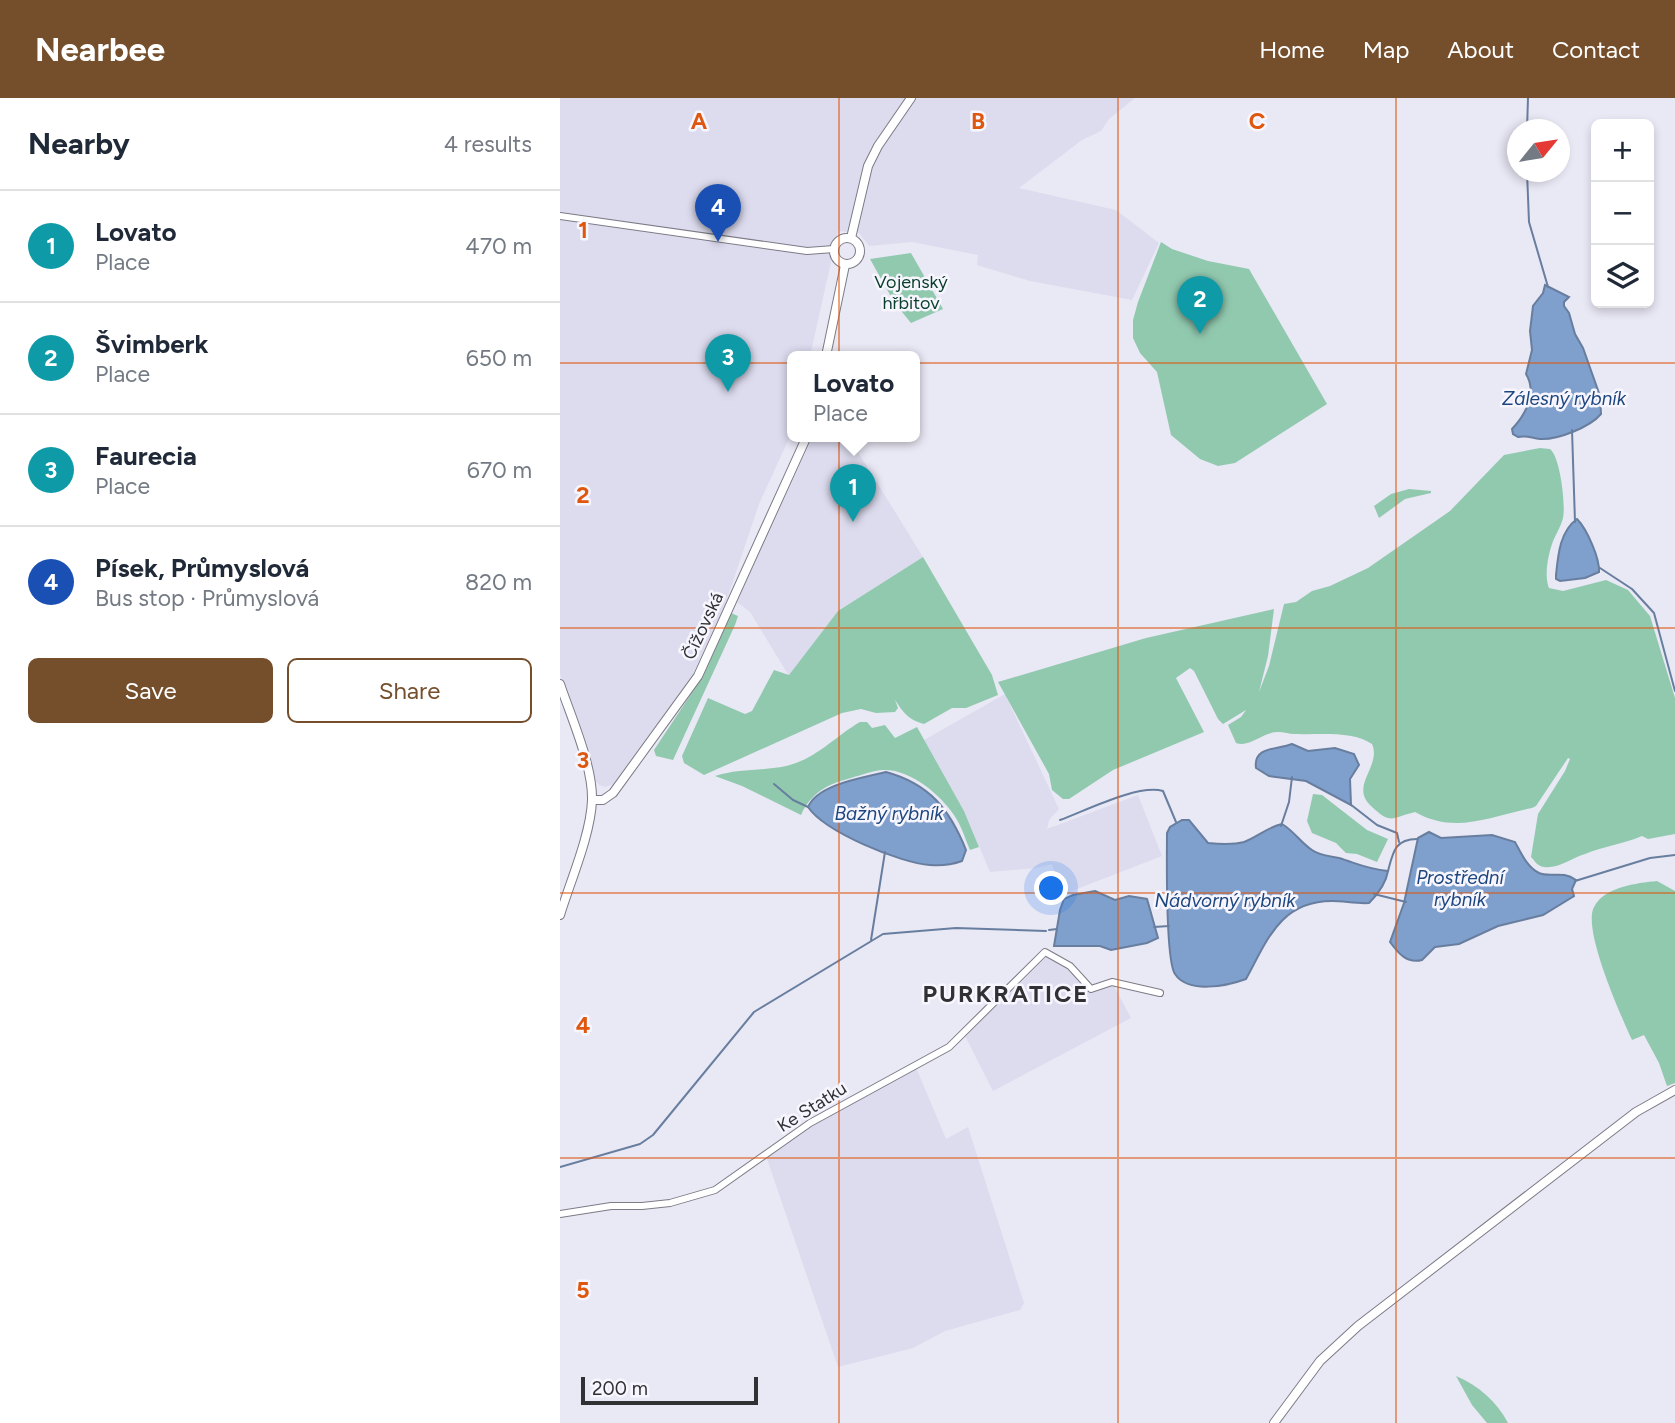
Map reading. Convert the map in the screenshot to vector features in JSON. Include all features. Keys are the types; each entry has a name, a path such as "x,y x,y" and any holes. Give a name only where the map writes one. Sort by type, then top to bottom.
{"street":[{"path":"851,238 868,166 878,146 911,98"},
{"path":"560,216 807,251 834,249"},
{"path":"851,238 859,245 860,255 856,262 845,265 837,260 834,249 840,240 851,238"},
{"path":"827,351 845,265"},
{"name":"Čížovská","path":"592,800 603,800 617,788 698,676 804,442"},
{"path":"560,684 588,771 592,800 587,830 560,915"},
{"name":"Ke Statku","path":"560,1214 611,1206 670,1203 715,1190 810,1123 949,1047 1045,952 1070,966 1091,989 1112,982 1160,993"},
{"path":"1274,1423 1320,1361 1359,1326 1636,1112 1675,1090"}],"shaded area":[{"path":"560,98 1135,98 1109,119 1101,131 1082,140 1019,188 1116,210 1159,243 1132,300 1030,281 977,265 978,255 912,242 869,246 859,233 838,231 811,351 787,351 787,442 759,504 725,605 693,674 614,784 605,787 595,780 560,674"},
{"path":"810,442 852,442 923,557 838,611 789,676 750,612 737,602"},
{"path":"1005,694 1059,809 1049,820 1047,829 1138,795 1162,856 1054,896 1055,873 1052,864 990,872 964,811 924,740"},
{"path":"1045,952 1089,984 1112,982 1131,1018 993,1091 963,1032"},
{"path":"915,1065 946,1139 968,1127 1024,1303 1020,1310 945,1331 913,1348 838,1367 765,1153 810,1123"}],"green space":[{"path":"1161,242 1172,249 1208,261 1249,269 1327,404 1235,463 1218,466 1200,459 1171,435 1157,372 1140,353 1133,338 1133,320 1138,302"},
{"name":"Vojenský hřbitov","path":"911,253 943,309 911,323 894,302 870,259"},
{"path":"1540,448 1550,449 1554,453 1564,503 1563,518 1548,560 1549,588 1563,591 1606,580 1628,590 1650,616 1675,698 1675,834 1648,839 1642,836 1554,866 1544,867 1538,864 1531,857 1538,814 1565,771 1570,759 1568,758 1532,808 1459,823 1430,819 1415,812 1387,818 1371,806 1363,791 1373,760 1372,744 1345,735 1278,732 1246,743 1236,743 1228,725 1241,717 1246,710 1223,724 1190,668 1176,678 1204,732 1113,770 1069,799 1063,799 1052,790 1049,774 998,682 1146,638 1274,609 1268,656 1259,692 1269,666 1284,604 1296,602 1312,591 1330,586 1368,568 1450,511 1504,455"},
{"path":"1409,489 1431,493 1405,499 1379,518 1374,506 1391,494"},
{"path":"923,557 992,675 998,695 966,708 952,708 924,724 906,715 895,700 898,708 895,712 876,713 861,709 842,713 704,775 684,763 682,756 708,698 745,714 752,711 774,670 789,675 838,611"},
{"path":"731,613 738,616 735,625 673,760 656,756 654,750 703,676"},
{"path":"860,722 867,722 872,728 885,725 895,738 917,727 964,811 979,847 970,850 959,823 932,791 913,778 892,770 866,773 834,783 815,795 801,815 715,776 796,763 813,755"},
{"path":"1313,794 1322,795 1367,830 1388,839 1377,862 1357,854 1346,853 1336,843 1312,833 1307,821"},
{"path":"1657,881 1675,891 1675,1083 1667,1086 1659,1063 1644,1035 1632,1040 1598,952 1592,918 1594,907 1605,895 1622,887"},
{"path":"1456,1376 1486,1395 1508,1423 1487,1423 1472,1405"}],"water":[{"name":"Zálesný rybník","path":"1545,285 1569,297 1564,306 1600,396 1601,414 1582,428 1564,435 1547,439 1518,437 1513,434 1512,429 1526,409 1531,388 1526,374 1532,350 1530,331 1533,306 1543,293"},
{"path":"1577,519 1592,544 1599,572 1585,578 1560,581 1556,579 1556,575 1561,544 1567,530"},
{"path":"1292,744 1308,751 1335,748 1354,754 1359,765 1350,779 1351,805 1306,781 1269,776 1256,768 1256,761 1262,752"},
{"name":"Bažný rybník","path":"886,772 915,784 936,800 953,823 966,850 962,861 930,865 901,859 846,836 817,817 808,807 813,799 831,787"},
{"name":"Nádvorný rybník","path":"1182,820 1189,820 1208,843 1221,844 1244,842 1282,824 1315,852 1368,868 1388,871 1387,875 1369,903 1314,903 1287,916 1269,938 1246,979 1208,987 1189,984 1175,974 1168,929 1167,833 1170,827"},
{"name":"Prostřední rybník","path":"1429,832 1441,838 1492,835 1515,842 1531,867 1539,873 1566,875 1576,880 1572,889 1574,896 1543,915 1498,926 1459,944 1435,947 1422,960 1407,959 1390,942 1404,903 1418,838"},
{"path":"1095,891 1115,900 1129,896 1147,899 1158,938 1147,943 1111,950 1100,946 1054,946 1064,899"}],"waterway":[{"path":"1527,119 1528,98"},
{"path":"1527,182 1529,222 1548,287"},
{"path":"1572,430 1575,522"},
{"path":"1600,568 1632,589 1654,613 1675,691"},
{"path":"1281,826 1289,802 1292,777"},
{"path":"774,784 793,800 808,807"},
{"path":"1060,820 1126,795 1152,790 1163,791 1176,822"},
{"path":"1350,804 1377,825 1397,833 1399,842"},
{"path":"1388,871 1399,844 1417,839"},
{"path":"871,940 885,852"},
{"path":"1575,881 1650,858 1675,855"},
{"path":"1374,894 1406,902"},
{"path":"1154,927 1169,926"},
{"path":"560,1167 640,1144 653,1135 754,1012 883,934 956,928 1046,931"},
{"path":"1049,930 1057,929"}],"place":[{"name":"Písek, Průmyslová","path":"718,242"},
{"name":"Švimberk","path":"1200,334"},
{"name":"Faurecia","path":"728,392"},
{"name":"Lovato","path":"853,522"}],"district":[{"name":"PURKRATICE","path":"1006,993"}]}
